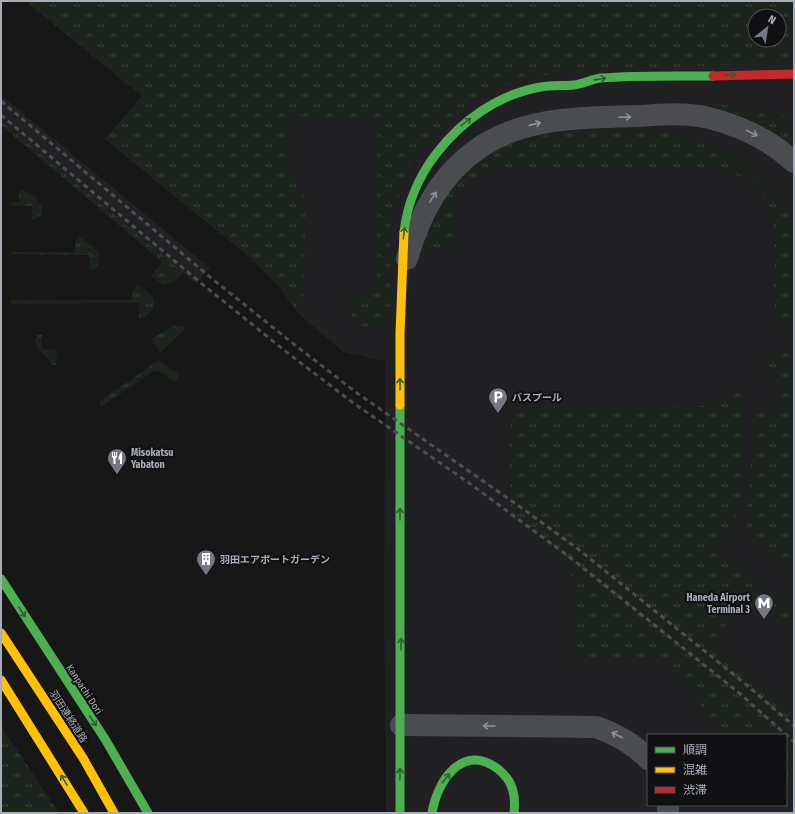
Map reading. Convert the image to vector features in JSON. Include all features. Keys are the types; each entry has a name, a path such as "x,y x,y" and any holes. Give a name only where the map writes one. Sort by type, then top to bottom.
{"street":[{"path":"400,813 400,334 406,219 412,198 421,178 443,144 459,127 474,115 495,102 514,94 535,88 576,84 599,78 794,74"},
{"path":"576,84 599,89"},
{"path":"403,272 421,217 438,188 458,164 481,146 508,132 525,126 548,121 572,119 675,115 707,117 750,132 769,142 794,162"},
{"name":"Kanpachi Dori","path":"1,579 105,739 148,813"},
{"name":"羽田連絡道路","path":"1,633 84,758 114,813"},
{"path":"1,680 84,813"},
{"path":"401,725 596,727 612,732 625,739 641,751 647,758"},
{"path":"432,813 435,794 447,775 456,766 471,760 484,761 499,768 513,788 515,799 514,813"}],"shaded area":[{"path":"26,1 794,1 794,813 386,813 384,615 385,361 343,352 298,313 278,285 248,256 105,139 142,96"},
{"path":"1,95 210,268 196,284 1,121"}],"green space":[{"path":"26,1 794,1 794,61 528,76 479,96 424,145 405,174 390,225 391,319 383,327 358,326 352,318 350,312 350,302 358,297 367,297 375,293 377,280 377,119 290,116 288,170 306,200 303,309 298,313 278,285 248,256 105,139 142,96"},
{"path":"708,102 794,118 794,147 756,122 735,113 707,106"},
{"path":"1,121 183,272 181,275 174,281 163,285 151,276 162,262 1,125"},
{"path":"663,132 698,140 736,158 761,178 782,203 794,226 794,326 778,318 774,313 774,226 767,202 756,186 748,180 720,170 493,170 470,180 459,193 457,199 457,249 417,250 442,195 477,159 508,144 528,137 555,133"},
{"path":"23,190 36,198 42,206 41,214 35,220 32,220 32,206 11,206 11,203 19,202 19,192"},
{"path":"80,237 98,251 100,256 98,266 94,270 89,270 89,255 11,254 11,252 75,252 75,242"},
{"path":"138,286 150,294 154,303 149,314 139,319 139,303 11,304 11,300 132,300 132,291"},
{"path":"174,326 186,328 160,353 151,339"},
{"path":"38,335 42,335 42,349 57,350 56,365 53,365 37,346 35,341"},
{"path":"778,351 794,354 794,575 746,537 755,410 781,412 782,372 762,371 764,356 770,352"},
{"path":"159,360 180,375 175,382 161,372 154,371 102,406 99,402"},
{"path":"741,388 741,496 734,524 717,548 767,590 746,616 738,609 711,644 794,712 794,781 787,784 787,734 723,734 664,658 573,658 574,581 567,567 535,537 511,505 509,447 511,425 521,409 702,406 728,398"},
{"path":"771,594 786,606 794,595 794,630 762,605"},
{"path":"1,726 59,813 3,813 1,809"}],"railway":[{"path":"1,101 210,277 295,345 357,393 578,549 743,682 794,726"},
{"path":"1,115 202,284 289,354 352,402 469,483 572,559 738,692 785,734"},
{"path":"787,736 794,742"}],"traffic: fast":[{"path":"404,232 408,211 419,181 436,154 457,130 482,110 496,102 525,90 545,86 577,84 601,78 643,76 713,76"},
{"path":"400,405 400,813"},
{"path":"1,579 105,739 148,813"},
{"path":"432,813 435,801 446,778 454,769 463,763 474,760 485,762 498,769 507,778 514,794 514,813"}],"traffic: slow":[{"path":"400,405 400,334 404,232"},
{"path":"1,633 83,758 114,813"},
{"path":"1,680 84,813"}],"traffic: jam":[{"path":"713,76 794,74"}],"place":[{"name":"バスプール","path":"498,414"},
{"name":"Misokatsu Yabaton","path":"117,475"},
{"name":"羽田エアポートガーデン","path":"206,576"},
{"name":"Haneda Airport Terminal 3","path":"764,620"}]}
